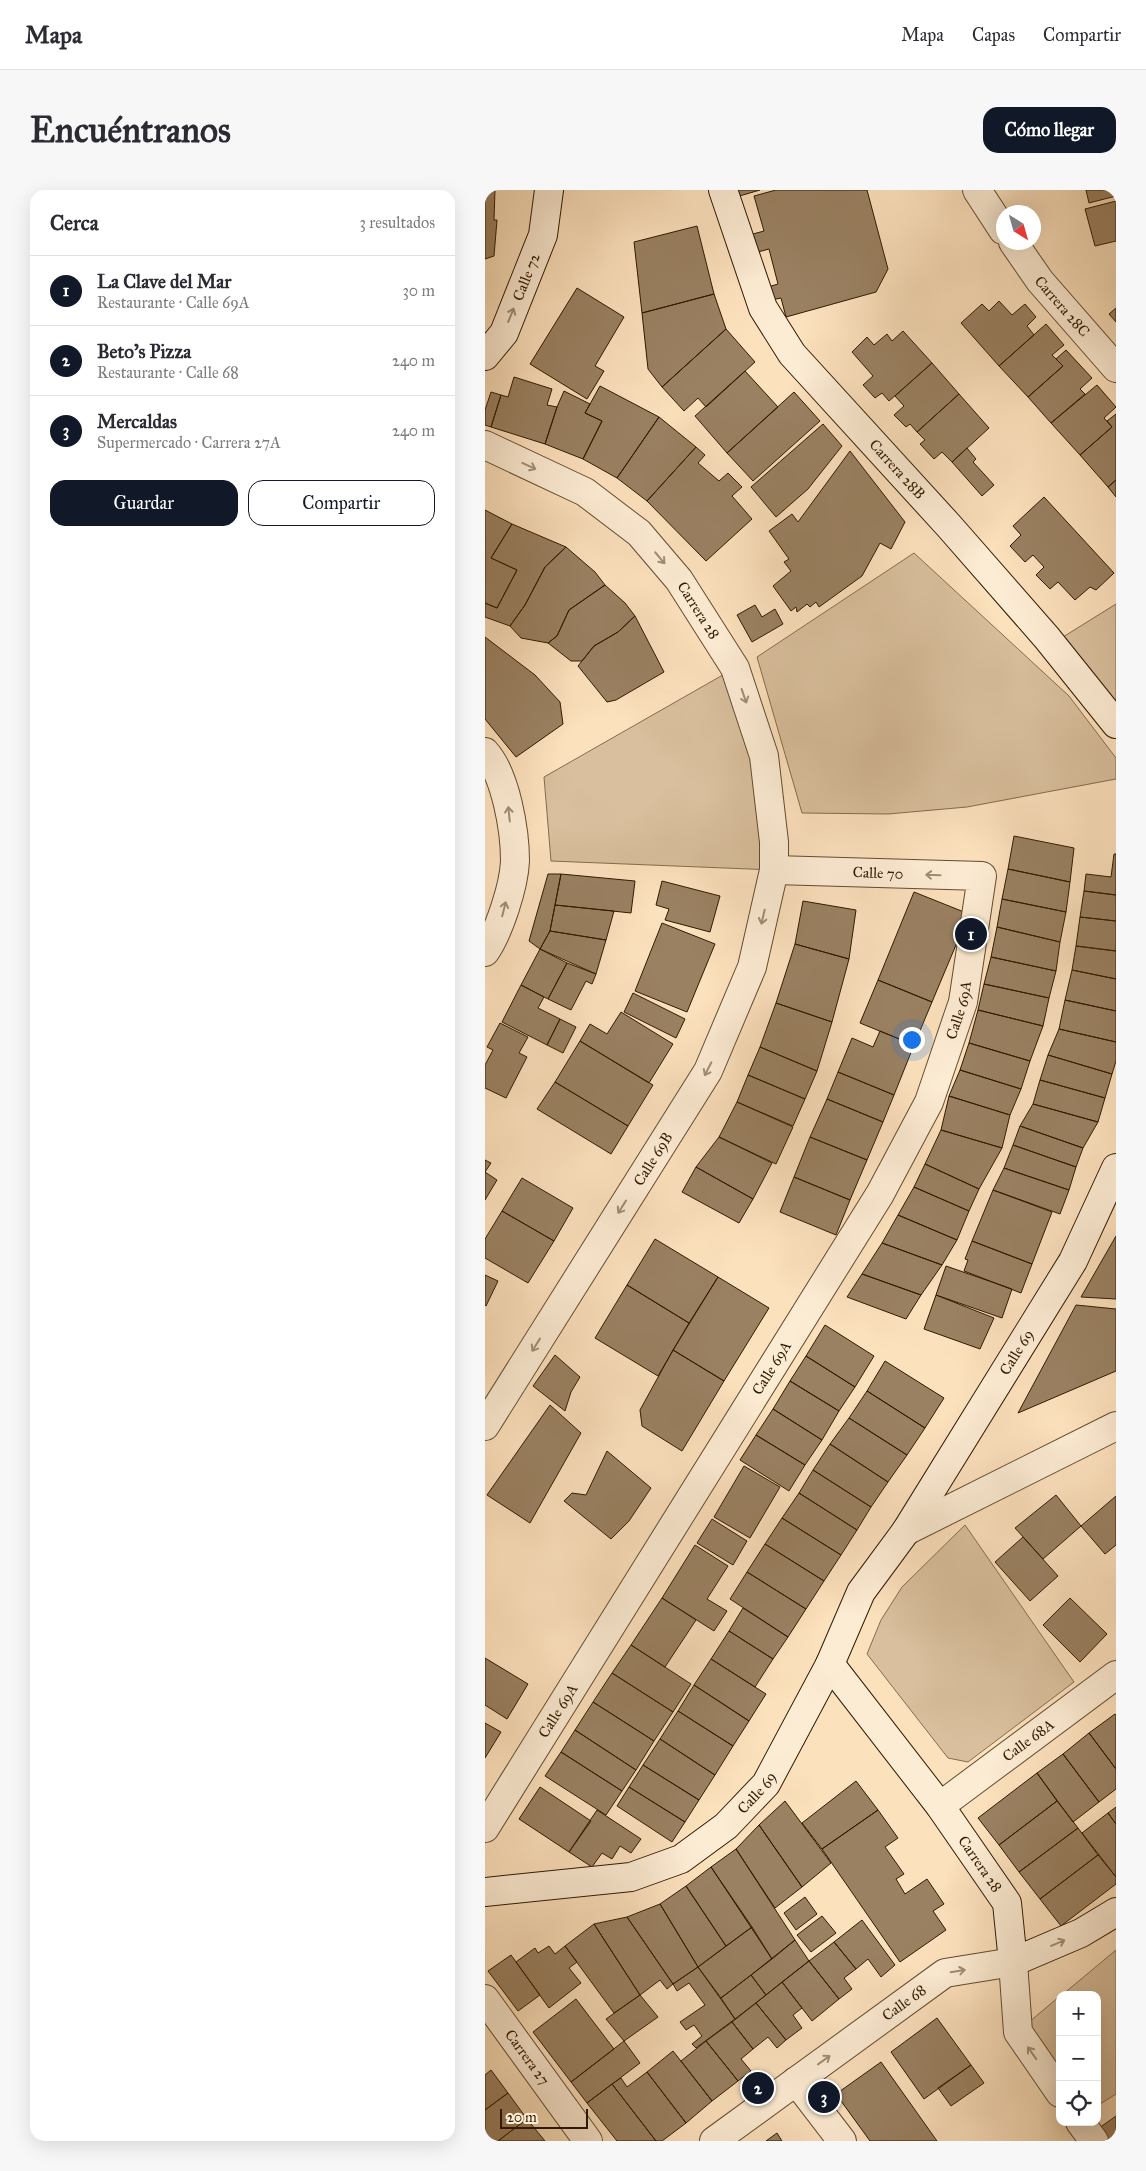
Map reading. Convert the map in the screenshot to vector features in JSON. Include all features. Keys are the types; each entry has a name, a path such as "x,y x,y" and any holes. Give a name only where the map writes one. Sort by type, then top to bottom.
{"street":[{"name":"Calle 72","path":"485,356 504,332 543,235 549,190"},
{"name":"Carrera 28B","path":"723,190 763,308 791,354 956,533 1047,638 1116,724"},
{"path":"977,190 996,219"},
{"name":"Carrera 28C","path":"1019,250 1040,281 1116,368"},
{"name":"Carrera 28","path":"485,445 585,492 639,533 679,580 735,668 761,747 775,842 774,870"},
{"path":"485,752 507,794 515,862 503,914 485,952"},
{"name":"Calle 70","path":"774,870 982,876"},
{"name":"Calle 69B","path":"485,1426 708,1071 752,967 774,870"},
{"name":"Calle 69A","path":"485,1828 880,1194 929,1102 963,1002 982,876"},
{"name":"Calle 69","path":"485,1892 631,1877 681,1859 726,1826 766,1784 830,1664 861,1592 906,1531 1073,1261 1116,1168"},
{"name":"Calle 69","path":"906,1531 1116,1426"},
{"name":"Carrera 28","path":"830,1664 940,1806 1007,1903 1017,2032 1056,2086"},
{"name":"Calle 68A","path":"940,1806 1116,1675"},
{"name":"Calle 68","path":"714,2141 945,1973 1013,1962 1081,1933 1116,1912"},
{"name":"Carrera 27","path":"485,1999 588,2141"},
{"path":"796,2081 842,2141"},
{"path":"1084,2126 1094,2141"}],"shaded area":[{"path":"914,553 1069,696 1116,758 1116,779 967,807 888,814 802,813 757,657"},
{"path":"1116,604 1116,716 1063,637"},
{"path":"735,668 774,870 551,861 544,777"},
{"path":"965,1525 1074,1682 968,1762 948,1758 867,1654 881,1620 902,1587"},
{"path":"1116,1950 1116,2094 1101,2103 1101,1991 1067,1991"},
{"path":"1056,1999 1056,2073 1022,2028"}],"building":[{"path":"485,190 495,190 494,220 497,220 494,256 485,259"},
{"path":"734,190 760,190 736,197"},
{"path":"776,190 867,190 888,269 876,292 786,317 781,298 771,300 768,287 778,284 769,249 758,252 753,234 764,231 754,196"},
{"path":"1086,190 1116,190 1116,196 1089,203"},
{"path":"1116,201 1116,241 1095,246 1085,209"},
{"path":"697,226 714,294 642,313 634,242"},
{"path":"577,288 624,317 595,366 604,371 587,399 530,364"},
{"path":"714,294 726,329 662,387 648,369 642,313"},
{"path":"999,301 1012,315 1025,304 1036,317 1027,326 1034,335 999,366 961,323 982,304 989,311"},
{"path":"1116,308 1116,322 1109,314"},
{"path":"1046,324 1064,345 1052,355 1063,366 1028,397 999,366"},
{"path":"726,329 755,362 706,407 698,398 684,411 662,387"},
{"path":"903,331 932,363 889,401 882,393 875,398 863,385 873,376 852,352 867,337 874,345 887,334 892,341"},
{"path":"1066,350 1092,378 1080,389 1085,394 1051,423 1028,397 1063,366 1056,359"},
{"path":"932,363 959,394 917,432 910,424 906,427 894,415 904,406 895,396"},
{"path":"745,371 778,407 727,453 695,416"},
{"path":"514,377 552,389 547,405 557,407 545,444 491,427 501,395 508,397"},
{"path":"1097,385 1116,407 1104,418 1112,427 1080,455 1051,423"},
{"path":"600,386 659,417 617,478 583,459 602,421 585,413"},
{"path":"564,391 590,404 585,413 602,421 583,459 545,444"},
{"path":"491,392 501,395 491,427 485,425 485,410"},
{"path":"794,392 820,421 753,481 727,453"},
{"path":"959,394 989,428 952,462 942,452 934,459 920,444 925,440 917,432"},
{"path":"1116,414 1116,480 1108,487 1080,455 1112,427 1107,421"},
{"path":"659,417 696,447 647,501 617,478"},
{"path":"823,424 842,446 808,489 776,517 751,487"},
{"path":"696,447 705,455 698,463 719,481 728,473 742,487 732,496 752,519 706,561 647,501"},
{"path":"967,448 976,459 973,462 994,485 982,496 952,462"},
{"path":"850,451 905,522 891,549 880,543 862,576 819,607 816,602 810,607 807,604 797,612 796,607 791,611 773,586 791,571 784,562 789,559 769,531 792,514 798,522"},
{"path":"1116,480 1116,497 1108,487"},
{"path":"1044,497 1114,573 1096,590 1090,587 1075,600 1058,582 1050,589 1036,575 1044,567 1033,555 1025,562 1010,546 1021,535 1013,526"},
{"path":"485,510 512,524 491,558 517,570 497,608 485,603"},
{"path":"512,524 566,547 545,567 525,605 510,626 485,617 485,603 497,608 517,570 491,558"},
{"path":"566,547 595,572 605,585 569,610 557,636 548,643 521,638 510,626 525,605 545,567"},
{"path":"605,585 625,603 635,616 618,632 594,646 582,661 571,661 548,643 557,636 569,610"},
{"path":"755,605 762,617 775,609 783,624 752,642 737,615"},
{"path":"635,616 664,672 616,700 607,702 578,666 594,646 618,632"},
{"path":"485,637 535,675 560,702 563,724 516,757 485,719"},
{"path":"1014,836 1074,848 1070,882 1008,869"},
{"path":"1114,854 1116,854 1116,895 1084,891 1086,874 1111,877"},
{"path":"1008,869 1070,882 1066,912 1002,899"},
{"path":"548,874 561,874 550,931 540,949 529,941"},
{"path":"561,874 635,881 631,913 555,905"},
{"path":"662,881 720,896 710,932 665,920 669,909 656,905"},
{"path":"1084,891 1116,895 1116,921 1080,917"},
{"path":"914,892 969,914 932,1002 878,980"},
{"path":"1002,899 1066,912 1060,942 997,927"},
{"path":"803,901 856,910 849,959 795,944"},
{"path":"555,905 614,911 606,940 550,931"},
{"path":"1080,917 1116,921 1116,951 1076,946"},
{"path":"662,923 715,944 687,1012 635,991"},
{"path":"997,927 1060,942 1056,971 991,957"},
{"path":"550,931 606,940 596,974 540,949"},
{"path":"795,944 849,959 832,1022 776,1003"},
{"path":"1076,946 1116,951 1116,979 1072,970"},
{"path":"540,949 567,963 548,999 521,985"},
{"path":"991,957 1056,971 1049,998 984,984"},
{"path":"567,963 596,974 592,984 586,981 571,1010 548,999"},
{"path":"1072,970 1116,979 1116,1011 1065,1000"},
{"path":"878,980 932,1002 914,1045 860,1023"},
{"path":"984,984 1049,998 1043,1026 978,1010"},
{"path":"521,985 544,997 538,1008 560,1019 547,1045 502,1022"},
{"path":"633,993 685,1019 676,1038 624,1012"},
{"path":"1065,1000 1116,1011 1116,1042 1059,1029"},
{"path":"776,1003 832,1022 817,1071 760,1047"},
{"path":"978,1010 1043,1026 1030,1061 969,1043"},
{"path":"621,1012 673,1044 649,1083 580,1041 590,1024 607,1034"},
{"path":"560,1019 576,1027 563,1053 547,1045"},
{"path":"500,1023 528,1037 519,1053 527,1057 506,1098 485,1088 485,1065 493,1050 487,1047"},
{"path":"1059,1029 1116,1042 1116,1061 1112,1074 1048,1055"},
{"path":"880,1031 914,1045 894,1095 838,1072 852,1038 873,1047"},
{"path":"580,1041 653,1085 628,1126 555,1082"},
{"path":"969,1043 1030,1061 1021,1089 960,1070"},
{"path":"760,1047 817,1071 805,1099 748,1075"},
{"path":"1048,1055 1112,1074 1105,1098 1040,1080"},
{"path":"960,1070 1021,1089 1010,1115 949,1096"},
{"path":"838,1072 894,1095 883,1122 827,1099"},
{"path":"748,1075 805,1099 793,1126 737,1102"},
{"path":"1040,1080 1105,1098 1098,1122 1033,1104"},
{"path":"555,1082 628,1126 611,1154 537,1109"},
{"path":"949,1096 1010,1115 1002,1148 941,1130"},
{"path":"827,1099 883,1122 867,1160 810,1137"},
{"path":"737,1102 793,1127 776,1164 719,1137"},
{"path":"1033,1104 1098,1122 1083,1148 1020,1126"},
{"path":"1020,1126 1083,1148 1076,1167 1013,1145"},
{"path":"941,1130 1002,1148 979,1189 925,1164"},
{"path":"719,1137 772,1163 753,1199 696,1167"},
{"path":"810,1137 867,1160 850,1200 794,1177"},
{"path":"1013,1145 1076,1167 1069,1190 1004,1168"},
{"path":"485,1160 491,1163 485,1172"},
{"path":"925,1164 979,1189 969,1211 914,1187"},
{"path":"696,1167 753,1199 739,1223 682,1192"},
{"path":"1004,1168 1069,1190 1060,1214 993,1190"},
{"path":"485,1172 497,1180 485,1200"},
{"path":"794,1177 850,1200 836,1235 780,1212"},
{"path":"522,1178 573,1208 554,1241 502,1211"},
{"path":"914,1187 969,1211 957,1240 898,1215"},
{"path":"993,1190 1052,1212 1032,1264 972,1241"},
{"path":"502,1211 554,1241 528,1283 485,1258 485,1239"},
{"path":"898,1215 957,1240 942,1265 882,1243"},
{"path":"1116,1236 1116,1299 1081,1297"},
{"path":"655,1239 718,1277 689,1323 627,1285"},
{"path":"972,1241 1032,1264 1021,1293 964,1271 968,1260 965,1259"},
{"path":"882,1243 942,1265 921,1295 862,1274"},
{"path":"946,1266 1012,1289 1002,1318 936,1295"},
{"path":"862,1274 921,1295 906,1319 847,1297"},
{"path":"485,1275 498,1281 486,1306 485,1305"},
{"path":"718,1277 769,1308 724,1381 673,1350"},
{"path":"627,1285 689,1323 658,1376 595,1338"},
{"path":"936,1295 994,1318 980,1349 924,1329"},
{"path":"1076,1305 1116,1309 1116,1371 1018,1413"},
{"path":"825,1325 874,1356 855,1387 806,1356"},
{"path":"673,1350 724,1381 682,1451 642,1426 640,1410"},
{"path":"555,1355 580,1377 571,1392 565,1411 533,1386"},
{"path":"806,1356 855,1387 839,1411 790,1381"},
{"path":"885,1361 944,1398 925,1428 867,1391"},
{"path":"790,1381 839,1411 822,1440 773,1409"},
{"path":"867,1391 925,1428 907,1455 849,1418"},
{"path":"550,1405 581,1433 530,1523 487,1495"},
{"path":"773,1409 822,1440 805,1465 756,1435"},
{"path":"849,1418 907,1455 888,1482 830,1444"},
{"path":"756,1435 805,1465 789,1491 740,1460"},
{"path":"830,1444 888,1482 871,1507 813,1470"},
{"path":"607,1451 651,1488 629,1521 611,1539 564,1501 572,1493 586,1495"},
{"path":"744,1466 780,1487 750,1538 714,1517"},
{"path":"813,1470 871,1507 857,1530 799,1493"},
{"path":"799,1493 857,1530 841,1555 782,1518"},
{"path":"1056,1495 1081,1526 1043,1559 1015,1528"},
{"path":"1116,1496 1116,1545 1105,1554 1081,1526"},
{"path":"782,1518 841,1555 824,1581 765,1544"},
{"path":"712,1519 747,1541 733,1565 697,1543"},
{"path":"1023,1537 1058,1576 1030,1601 995,1562"},
{"path":"765,1544 824,1581 806,1609 747,1572"},
{"path":"695,1545 728,1566 707,1599 727,1611 714,1631 662,1598"},
{"path":"747,1572 806,1609 788,1637 730,1599"},
{"path":"662,1598 696,1620 665,1667 631,1645"},
{"path":"1070,1598 1107,1634 1080,1662 1043,1625"},
{"path":"743,1608 788,1637 773,1659 729,1631"},
{"path":"729,1631 773,1659 755,1687 711,1659"},
{"path":"631,1645 691,1684 673,1712 612,1673"},
{"path":"485,1658 528,1684 507,1719 485,1705"},
{"path":"711,1659 766,1694 749,1721 694,1685"},
{"path":"612,1673 673,1712 654,1741 593,1702"},
{"path":"694,1685 749,1721 733,1746 678,1711"},
{"path":"593,1702 654,1741 636,1770 575,1730"},
{"path":"678,1711 733,1746 715,1775 660,1739"},
{"path":"1116,1715 1116,1769 1089,1733"},
{"path":"485,1723 501,1732 485,1758"},
{"path":"575,1730 636,1770 622,1791 561,1752"},
{"path":"1089,1733 1116,1769 1116,1789 1099,1802 1063,1754"},
{"path":"660,1739 715,1775 699,1800 643,1765"},
{"path":"561,1752 622,1791 606,1815 545,1776"},
{"path":"1063,1754 1099,1802 1073,1822 1037,1773"},
{"path":"643,1765 699,1800 685,1822 629,1787"},
{"path":"1037,1773 1057,1801 999,1845 978,1818"},
{"path":"856,1781 878,1810 822,1849 802,1823"},
{"path":"540,1787 591,1821 569,1852 519,1819"},
{"path":"629,1787 685,1822 672,1842 617,1806"},
{"path":"785,1801 831,1863 802,1887 759,1825"},
{"path":"1057,1801 1078,1828 1019,1872 999,1845"},
{"path":"1116,1807 1116,1824 1108,1813"},
{"path":"597,1810 641,1839 631,1853 620,1846 612,1859 602,1853 592,1867 569,1852"},
{"path":"878,1810 898,1838 885,1847 904,1874 896,1879 905,1894 927,1879 944,1904 933,1911 946,1930 900,1962 822,1849"},
{"path":"1108,1813 1116,1824 1116,1877 1082,1833"},
{"path":"759,1825 802,1887 775,1908 736,1849"},
{"path":"1078,1828 1098,1855 1040,1899 1019,1872"},
{"path":"736,1849 795,1940 772,1959 711,1867"},
{"path":"1098,1855 1116,1877 1116,1884 1061,1926 1040,1899"},
{"path":"711,1867 752,1927 726,1946 686,1886"},
{"path":"686,1886 726,1946 698,1967 660,1904"},
{"path":"805,1897 817,1914 796,1930 784,1913"},
{"path":"660,1904 698,1967 673,1984 627,1917"},
{"path":"822,1916 836,1933 811,1952 797,1935"},
{"path":"627,1917 673,1984 667,1989 660,1980 640,1995 594,1924"},
{"path":"862,1920 895,1965 881,1977 868,1959 856,1969 834,1942"},
{"path":"594,1924 640,1995 614,2013 565,1946"},
{"path":"752,1927 772,1959 721,1998 698,1967"},
{"path":"795,1940 809,1961 766,1995 751,1975"},
{"path":"834,1942 856,1969 844,1978 852,1989 839,1999 809,1961"},
{"path":"549,1946 555,1954 565,1946 577,1962 569,1968 581,1983 549,2008 516,1962 535,1948 538,1953"},
{"path":"511,1955 540,1995 518,2011 488,1971"},
{"path":"809,1961 839,1999 812,2021 782,1982"},
{"path":"698,1967 735,2019 696,2048 692,2044 702,2036 694,2025 686,2030 680,2022 705,2005 689,1983 677,1991 673,1984"},
{"path":"751,1975 766,1995 735,2019 721,1998"},
{"path":"782,1982 802,2008 793,2015 802,2028 786,2040 756,2003"},
{"path":"640,1995 658,2017 624,2041 606,2019"},
{"path":"576,1999 614,2049 571,2082 533,2032"},
{"path":"756,2003 786,2040 777,2048 768,2037 753,2049 732,2022"},
{"path":"937,2018 971,2065 924,2099 891,2052"},
{"path":"732,2022 753,2049 741,2059 751,2071 738,2081 706,2041"},
{"path":"624,2041 640,2063 587,2103 571,2082"},
{"path":"706,2041 738,2081 712,2101 681,2061"},
{"path":"673,2051 712,2101 686,2123 647,2072"},
{"path":"881,2062 937,2141 870,2141 836,2094"},
{"path":"971,2065 984,2083 951,2106 938,2088"},
{"path":"491,2070 508,2093 485,2110 485,2075"},
{"path":"647,2072 686,2123 662,2141 656,2141 612,2084 621,2078 627,2087"},
{"path":"612,2084 656,2141 617,2141 587,2103"},
{"path":"508,2093 527,2119 498,2141 485,2141 485,2110"},
{"path":"1116,2116 1116,2141 1109,2141 1099,2128"},
{"path":"527,2119 545,2141 498,2141"},
{"path":"777,2133 782,2141 766,2141"}],"place":[{"name":"La Clave del Mar","path":"971,934"},
{"name":"Beto's Pizza","path":"758,2088"},
{"name":"Mercaldas","path":"824,2097"}]}
